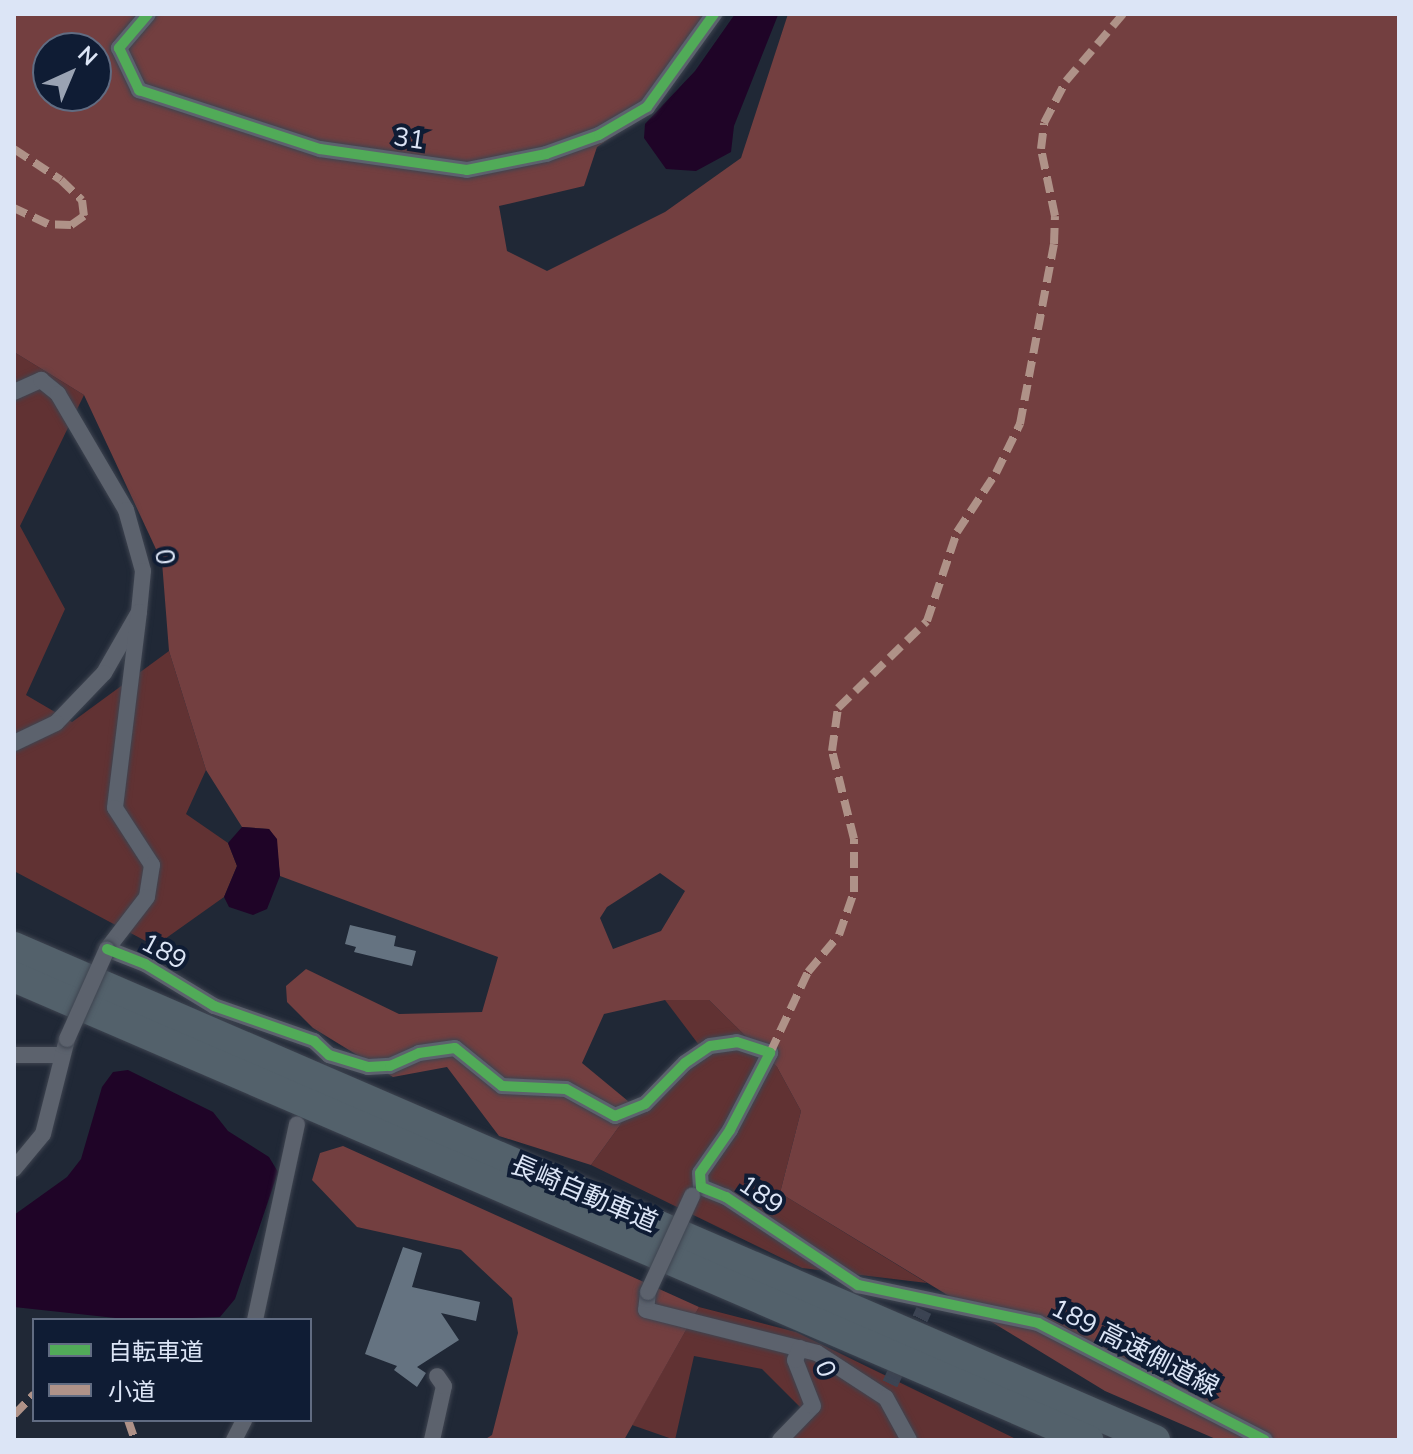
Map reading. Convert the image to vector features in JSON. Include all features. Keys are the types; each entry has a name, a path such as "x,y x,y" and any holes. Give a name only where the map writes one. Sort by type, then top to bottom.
{"highway":[{"name":"長崎自動車道","path":"14,947 1155,1440"},
{"name":"長崎自動車道","path":"14,977 1088,1440"}],"street":[{"name":"31","path":"148,14 119,48 139,90 320,149 467,170 559,149 599,135 647,107 714,14"},
{"name":"0","path":"14,392 41,380 49,383 106,467 137,540 143,571 139,612 122,646 82,698 56,723 14,743"},
{"name":"189","path":"14,1169 43,1134 64,1047 107,949 147,897 152,865 115,808 139,612"},
{"name":"189","path":"107,949 145,964 214,1006 314,1041 329,1055 368,1067 390,1066 419,1053 455,1048 502,1086 566,1089 615,1116 645,1104 685,1063 710,1046 737,1042 770,1053 730,1130 700,1173 696,1191 648,1292 646,1310 800,1348 858,1376 888,1391 909,1440"},
{"path":"14,1055 64,1047"},
{"path":"255,1318 297,1124"},
{"name":"189","path":"696,1191 726,1197 833,1273 858,1285 929,1305"},
{"name":"189 高速側道線","path":"929,1305 1038,1323 1265,1440"},
{"name":"0","path":"780,1440 813,1406 795,1360 800,1348"},
{"path":"432,1440 444,1386 437,1376"},
{"path":"234,1440 243,1422"}],"shaded area":[{"path":"14,14 723,14 651,111 597,147 584,186 499,206 507,251 547,271 665,212 741,158 788,14 1399,14 1399,1440 1218,1440 1105,1391 780,1193 801,1111 777,1067 709,1000 665,1000 604,1014 582,1063 634,1106 591,1165 499,1136 447,1067 393,1077 313,1028 287,1002 286,986 306,969 399,1014 482,1012 498,957 280,876 276,839 269,829 242,827 206,770 169,651 162,562 84,395 14,352","holes":["660,873 685,891 661,931 613,949 600,918 607,907"]},
{"path":"735,14 778,15 734,126 731,152 696,171 666,169 644,138 645,124 695,71"},
{"path":"14,352 84,395 20,526 65,609 26,695 72,722 169,651 206,770 186,814 228,843 237,866 224,897 155,946 14,871"},
{"path":"242,827 269,829 277,839 280,876 267,909 253,915 229,907 224,897 237,866 228,843"},
{"path":"665,1000 709,1000 777,1067 801,1111 780,1193 927,1283 802,1268 591,1165 634,1106 699,1045"},
{"path":"128,1070 213,1112 228,1131 269,1157 278,1172 235,1299 220,1317 116,1318 14,1307 14,1215 67,1177 81,1159 102,1087 113,1072"},
{"path":"343,1146 699,1307 624,1440 484,1440 492,1435 518,1333 512,1298 461,1250 357,1227 312,1180 320,1153"},
{"path":"699,1307 796,1332 1018,1440 789,1440 812,1419 762,1369 694,1356 675,1440 632,1425"}],"building":[{"path":"350,925 396,936 394,946 416,951 412,966 354,952 356,947 345,944"},
{"path":"403,1247 422,1253 412,1287 480,1302 476,1321 441,1313 459,1340 417,1367 426,1373 417,1387 394,1370 397,1366 365,1354"}],"tunnel":[{"path":"890,1384 924,1310"}],"marked path":[{"path":"770,1053 808,972 839,935 854,892 854,839 832,751 838,708 927,621 957,532 996,473 1020,424 1054,244 1055,216 1041,149 1044,123 1066,81 1123,14"},
{"path":"14,149 61,180 82,200 84,216 71,225 48,224 14,208"},
{"path":"14,1415 32,1396"},
{"path":"129,1422 135,1440"}],"cycle path":[{"path":"148,14 119,48 139,90 320,149 467,170 546,154 599,135 647,107 714,14"},
{"path":"107,949 145,964 214,1006 314,1041 329,1055 368,1067 390,1066 419,1053 455,1048 502,1086 566,1089 615,1116 645,1104 685,1063 710,1046 737,1042 770,1053 730,1130 700,1173 701,1187 726,1197 858,1285 1038,1323 1265,1440"}]}
